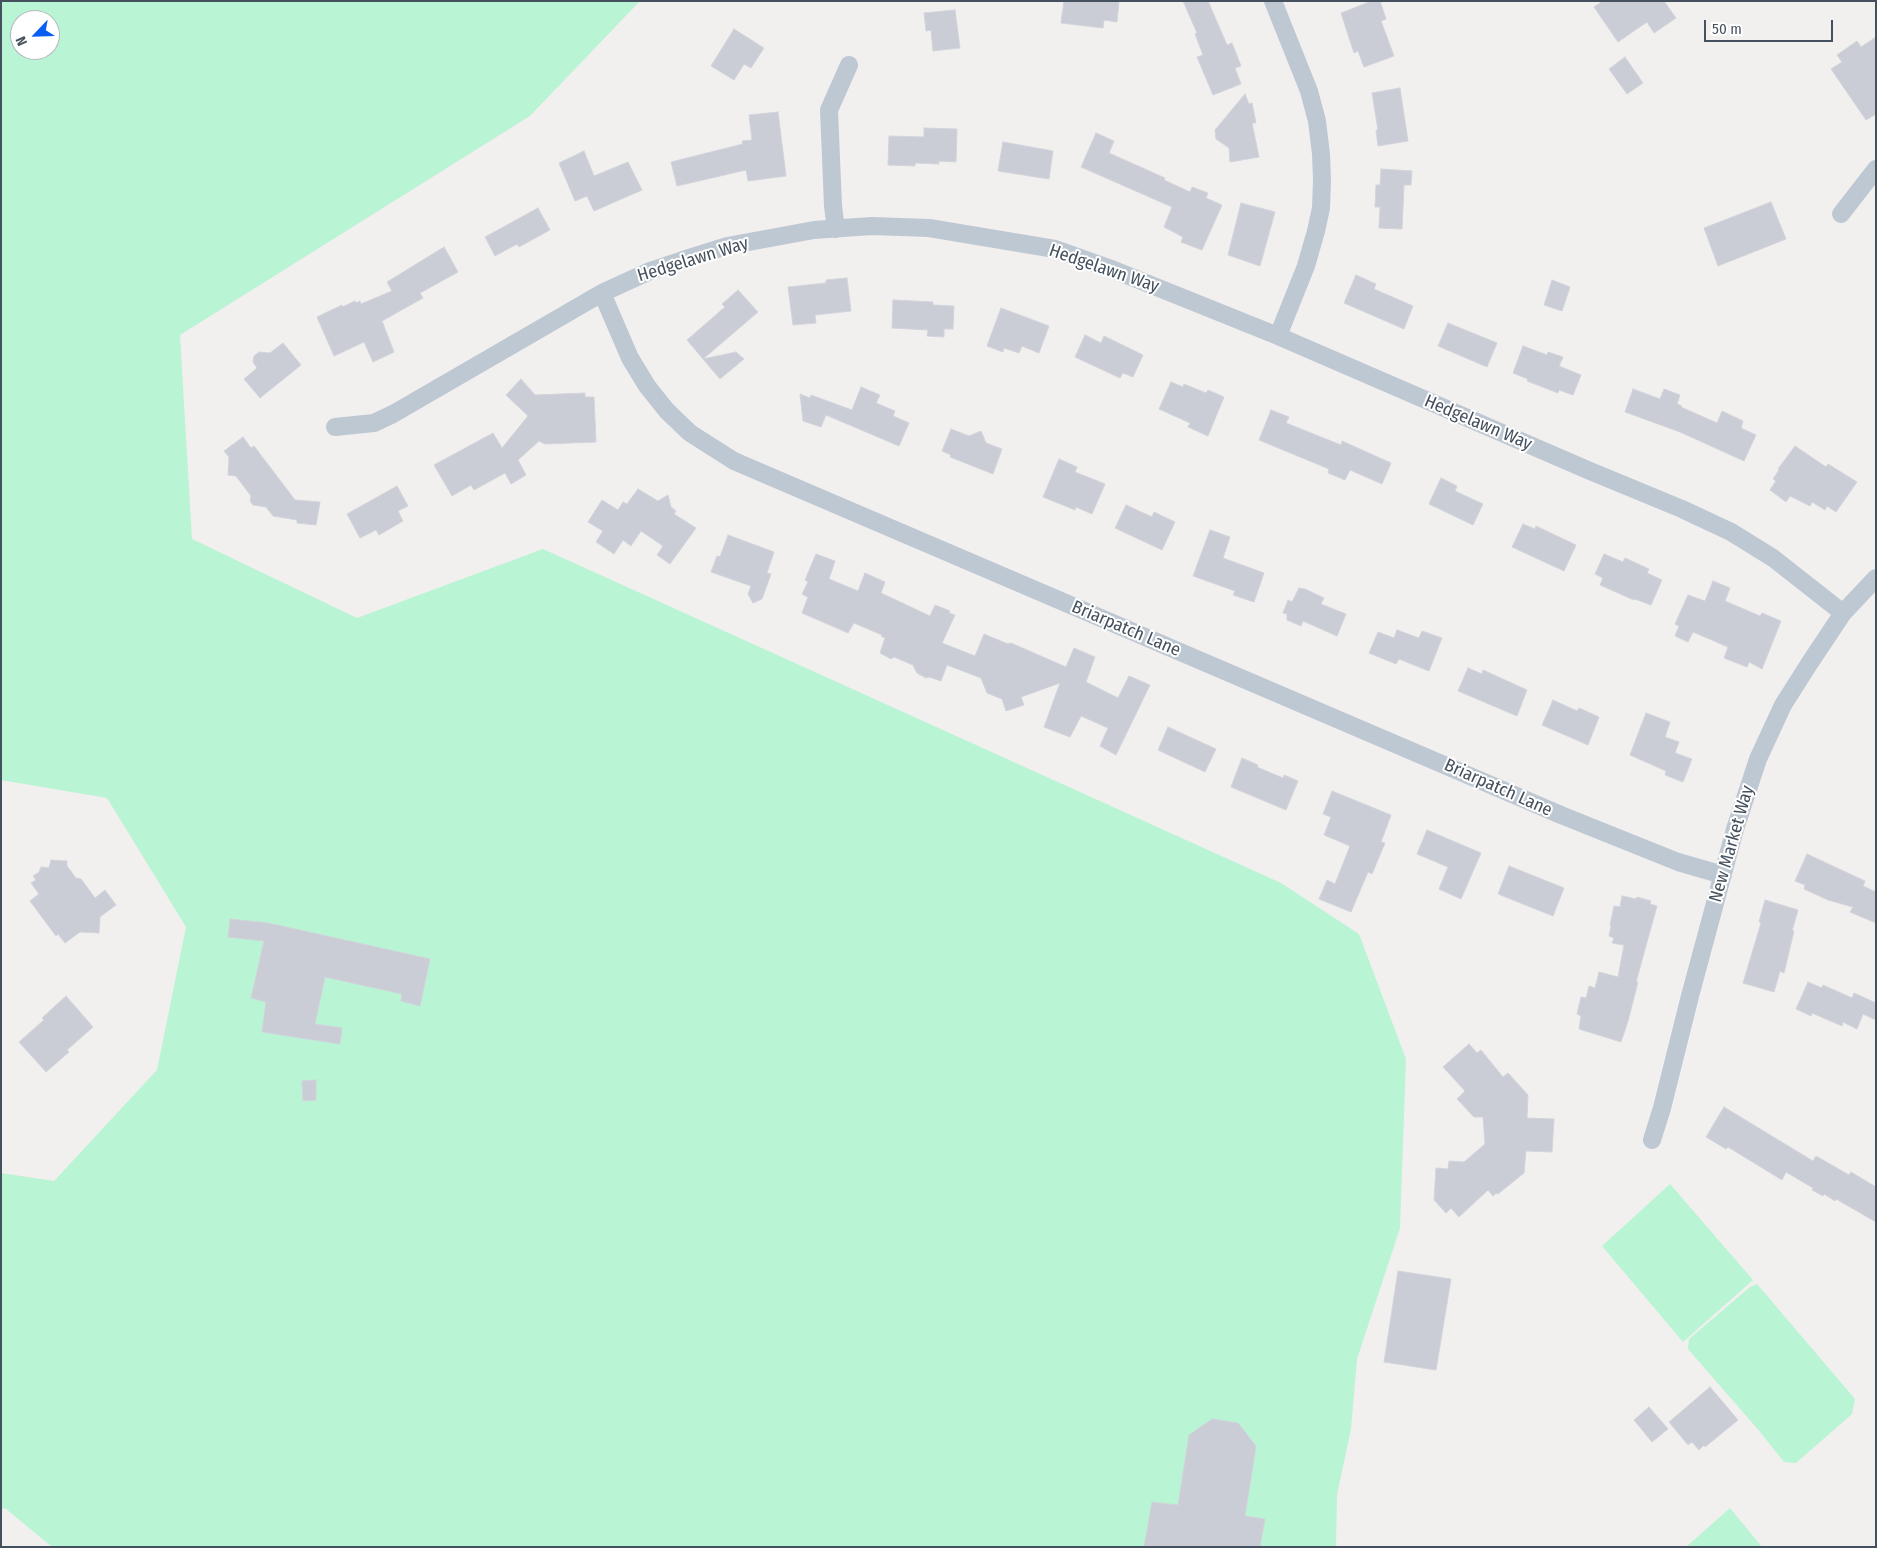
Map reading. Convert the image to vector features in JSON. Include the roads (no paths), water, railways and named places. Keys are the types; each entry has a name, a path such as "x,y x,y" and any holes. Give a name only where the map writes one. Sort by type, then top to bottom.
{"street":[{"path":"1273,1 1309,91 1317,121 1322,154 1320,208 1316,231 1306,266 1278,336"},
{"path":"836,228 833,206 828,110 848,65"},
{"path":"1841,214 1876,169"},
{"name":"Hedgelawn Way","path":"335,428 374,423 393,414 602,293 650,271 728,246 814,230 872,226 929,228 1055,249 1114,270 1278,336 1682,509 1731,532 1772,558 1843,613"},
{"name":"Briarpatch Lane","path":"602,293 630,358 647,386 667,411 690,433 734,461 1561,815 1678,862 1723,875"},
{"name":"New Market Way","path":"1652,1140 1746,793 1771,728 1783,704 1808,664 1843,613 1876,578"}]}
